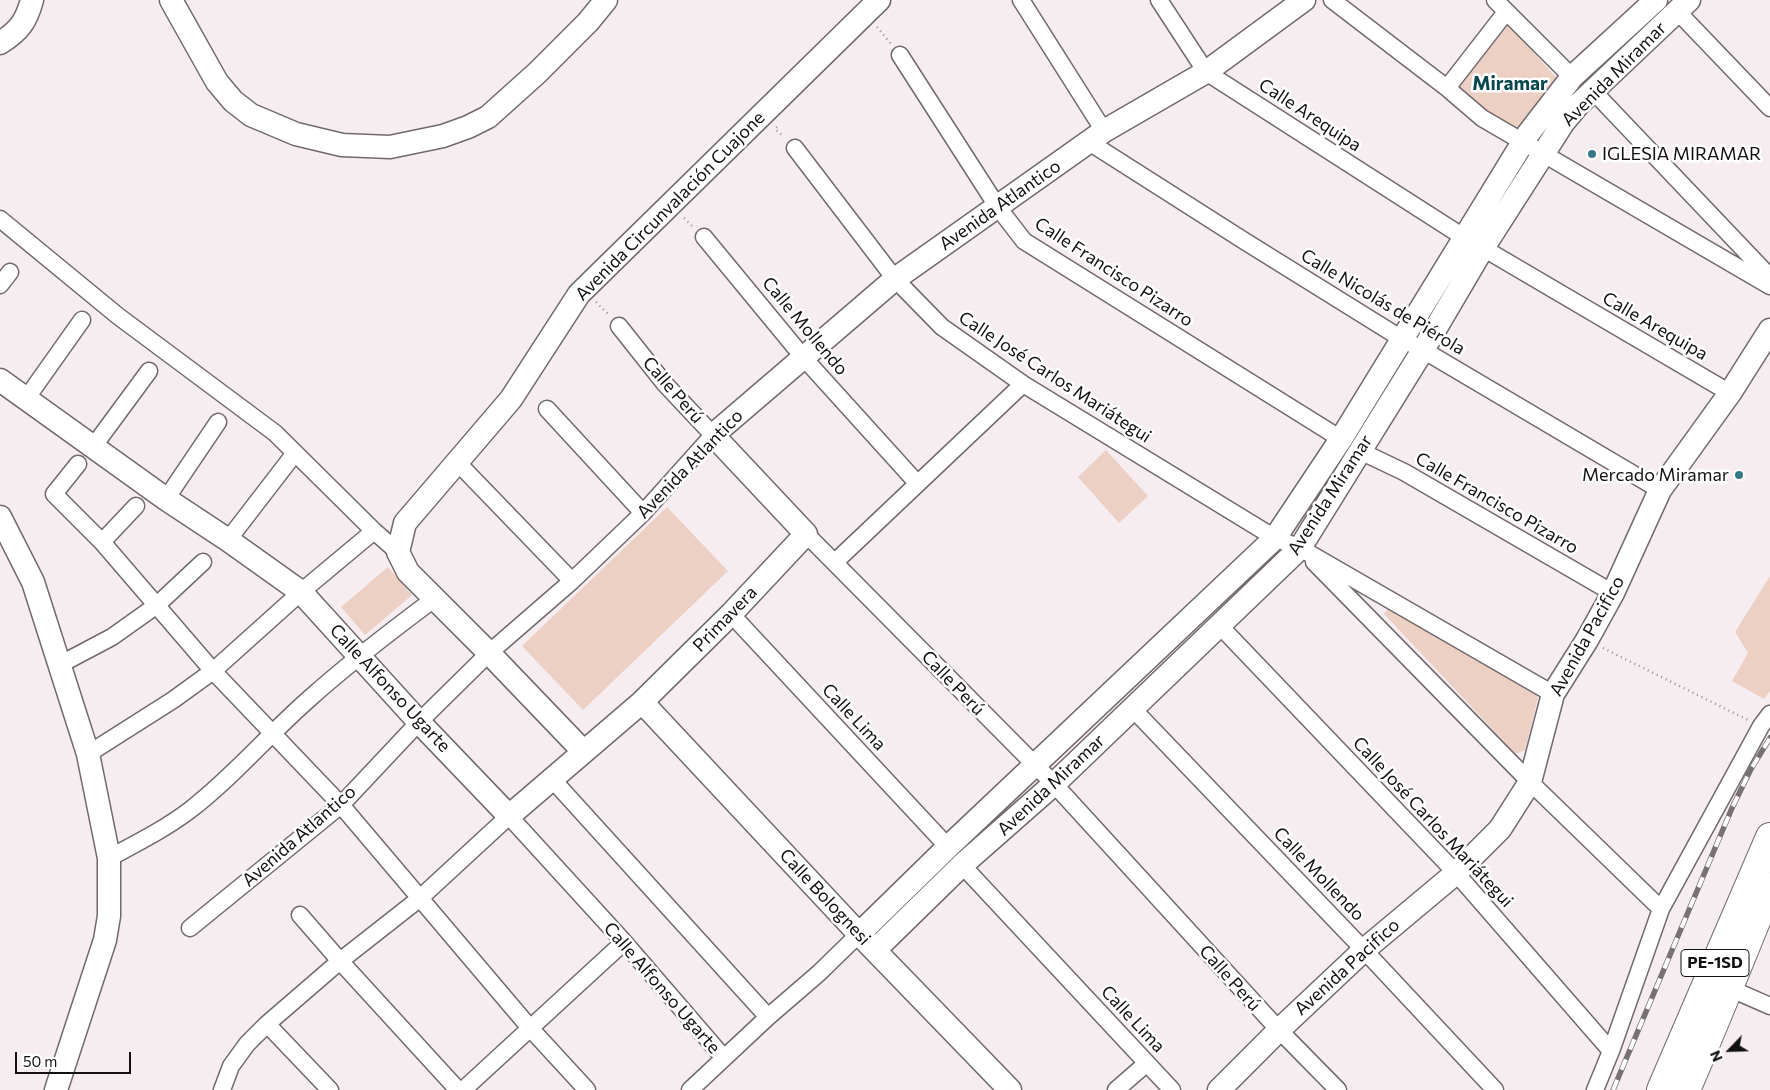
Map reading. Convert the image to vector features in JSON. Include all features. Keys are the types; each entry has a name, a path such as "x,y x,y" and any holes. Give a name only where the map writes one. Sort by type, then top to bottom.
{"highway":[{"name":"PE-1SD","path":"1660,1090 1752,924 1762,887 1770,837"},
{"name":"PE-1SD","path":"1686,1090 1718,984"}],"main road":[{"path":"0,43 16,33 28,17 32,0"},
{"path":"171,0 217,82 233,101 251,115 296,134 342,145 390,147 443,136 468,127 488,116 537,73 588,22 606,0"},
{"name":"Avenida Atlantico","path":"713,435 894,279 1096,137 1206,72 1304,0"},
{"name":"Avenida Miramar","path":"875,950 962,866 1054,784 1300,548 1423,350 1528,134 1572,77 1656,0"},
{"name":"Avenida Circunvalación Cuajone","path":"398,552 405,523 511,399 584,289 872,6"},
{"name":"Avenida Miramar","path":"859,934 948,847 1275,538 1341,438 1402,339 1543,154 1562,123 1683,6"},
{"name":"Avenida Pacifico","path":"1219,1090 1278,1030 1364,950 1456,873 1500,829 1530,782 1553,694 1613,594 1660,490 1730,393 1770,331"},
{"name":"Calle Alfonso Ugarte","path":"0,380 166,499 301,592 419,722 510,816"},
{"name":"Calle Perú","path":"713,435 806,534"},
{"path":"0,517 33,582 88,754 109,858 109,916 105,940 56,1090"},
{"name":"Primavera","path":"510,816 642,702 731,614 806,534"},
{"path":"398,552 408,572 583,751"},
{"name":"Calle Bolognesi","path":"642,702 859,934 1010,1090"}],"street":[{"name":"Calle Nicolás de Piérola","path":"1021,0 1096,137 1254,247 1402,339 1660,490"},
{"name":"Calle Arequipa","path":"1159,0 1206,72 1474,243 1730,393"},
{"path":"1332,0 1447,88 1482,118 1770,286"},
{"path":"1447,88 1500,6 1572,77"},
{"path":"1683,6 1770,108"},
{"name":"Calle Francisco Pizarro","path":"900,55 997,206 1024,241 1341,438"},
{"path":"1593,91 1770,277"},
{"name":"Calle José Carlos Mariátegui","path":"795,148 894,279 942,327 1022,384 1275,538 1300,548 1553,694"},
{"path":"0,219 118,316 275,433 374,531 398,552"},
{"name":"Calle Mollendo","path":"704,237 803,357 917,483"},
{"path":"0,285 10,272"},
{"path":"26,399 82,320"},
{"name":"Calle Perú","path":"619,326 665,384 713,435"},
{"path":"94,447 149,371"},
{"path":"835,562 1022,384"},
{"path":"547,410 643,513"},
{"path":"166,499 218,422"},
{"name":"Avenida Atlantico","path":"190,928 341,805 419,722 489,653 572,581 643,513 713,435"},
{"name":"Calle Francisco Pizarro","path":"1360,450 1404,472 1613,594"},
{"path":"228,540 295,453"},
{"path":"458,463 572,581"},
{"path":"78,464 54,494 102,542 212,670 341,805 530,1028 587,1090"},
{"path":"102,542 136,506"},
{"path":"88,754 173,700 212,670 374,531"},
{"name":"Calle Perú","path":"806,534 1034,766 1054,784 1278,1030 1338,1090"},
{"path":"1300,548 1530,782 1662,909"},
{"path":"59,665 112,637 157,605 203,562"},
{"path":"109,858 170,824 190,810 212,792 271,733 360,655 434,599"},
{"name":"Calle Lima","path":"731,614 948,847"},
{"name":"Calle José Carlos Mariátegui","path":"1220,626 1456,873 1611,1051"},
{"name":"Calle Mollendo","path":"1133,709 1495,1090"},
{"path":"1595,1090 1662,909 1765,720"},
{"path":"552,779 768,1017"},
{"path":"222,1090 231,1066 247,1044 267,1024 340,961 419,899 510,816"},
{"name":"Calle Alfonso Ugarte","path":"510,816 624,942 724,1058"},
{"name":"Calle Lima","path":"962,866 1172,1090"},
{"path":"300,915 458,1090"},
{"path":"690,1090 768,1017 819,973 859,934"},
{"path":"463,1090 624,942"},
{"path":"1718,984 1770,1006"},
{"path":"267,1024 330,1090"},
{"path":"1116,1090 1147,1063"}],"path":[{"path":"872,6 900,55"},
{"path":"761,114 768,123 778,119 782,121 775,129 795,148"},
{"path":"668,206 675,212 684,207 687,210 684,218 704,237"},
{"path":"584,289 589,294 598,290 600,293 596,302 610,314 605,320 609,324 619,326"},
{"path":"1587,640 1765,720"}],"shaded area":[{"path":"1506,22 1572,95 1539,140 1456,95 1454,88"},
{"path":"1106,450 1148,496 1119,523 1078,477"},
{"path":"667,507 728,571 583,710 522,646"},
{"path":"388,567 412,595 365,635 341,607"},
{"path":"1770,576 1770,691 1764,699 1732,681 1748,653 1735,632"},
{"path":"1393,607 1531,687 1538,698 1525,750 1516,754 1384,614"}],"railway":[{"path":"1613,1090 1732,808 1751,769 1770,738"}],"place":[{"name":"IGLESIA MIRAMAR","path":"1592,154"},
{"name":"Mercado Miramar","path":"1739,475"}],"district":[{"name":"Miramar","path":"1510,84"}]}
